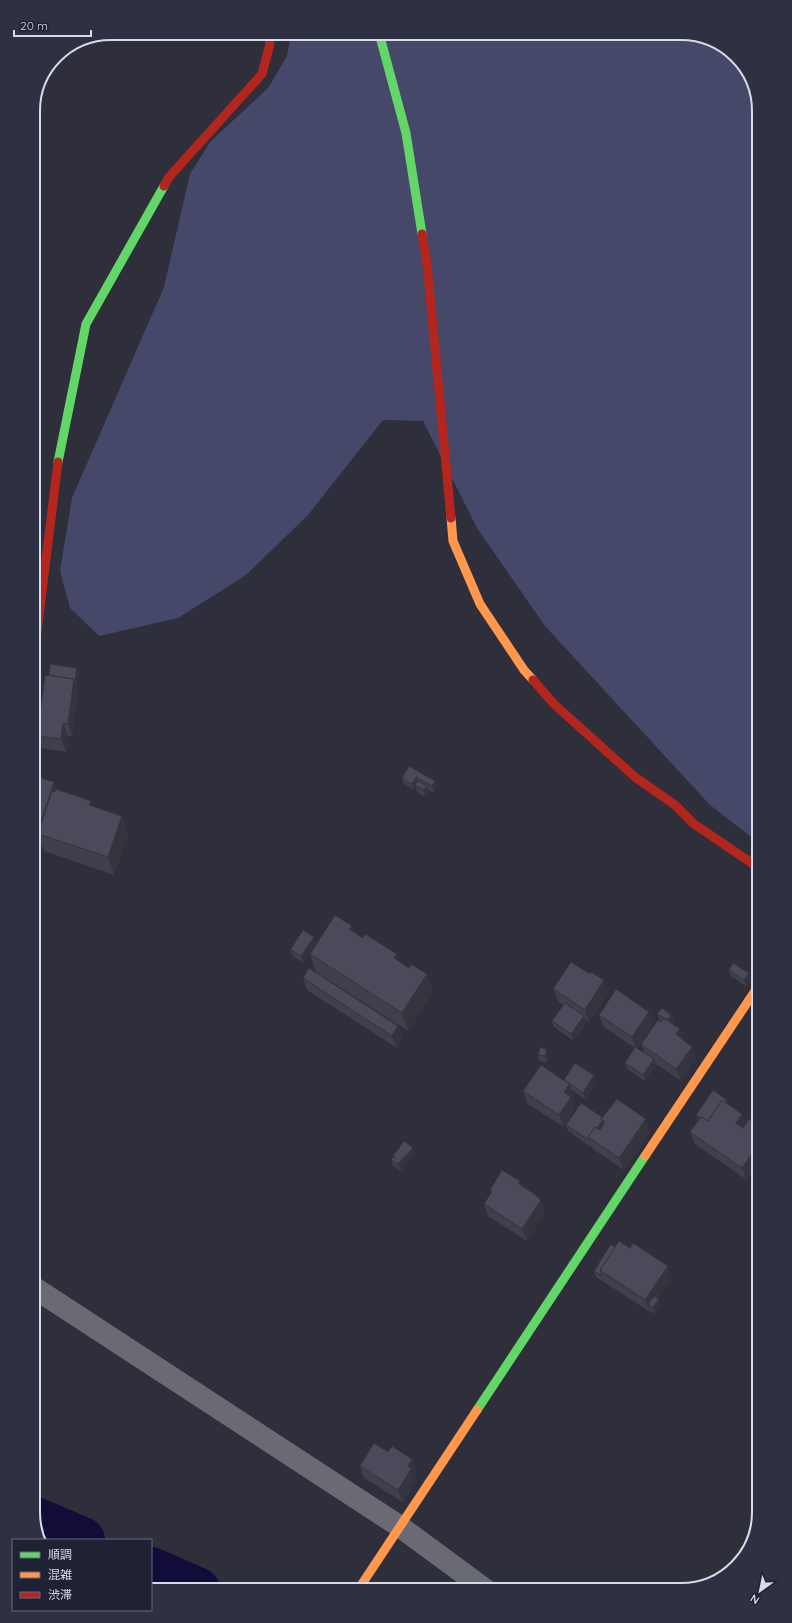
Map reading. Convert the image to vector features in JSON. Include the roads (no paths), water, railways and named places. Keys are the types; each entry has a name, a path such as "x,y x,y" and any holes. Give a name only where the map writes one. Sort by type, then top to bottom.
{"street":[{"path":"40,607 57,469 86,324 169,177 262,74 270,44 270,40"},
{"path":"381,40 406,132 427,264 453,540 480,604 524,670 554,704 618,760 635,777 675,805 694,824 752,863"},
{"path":"362,1583 588,1241 620,1197 752,996"},
{"path":"40,1292 399,1526 476,1583"}],"waterway":[{"path":"41,1523 80,1539"},
{"path":"152,1570 181,1583"}]}
